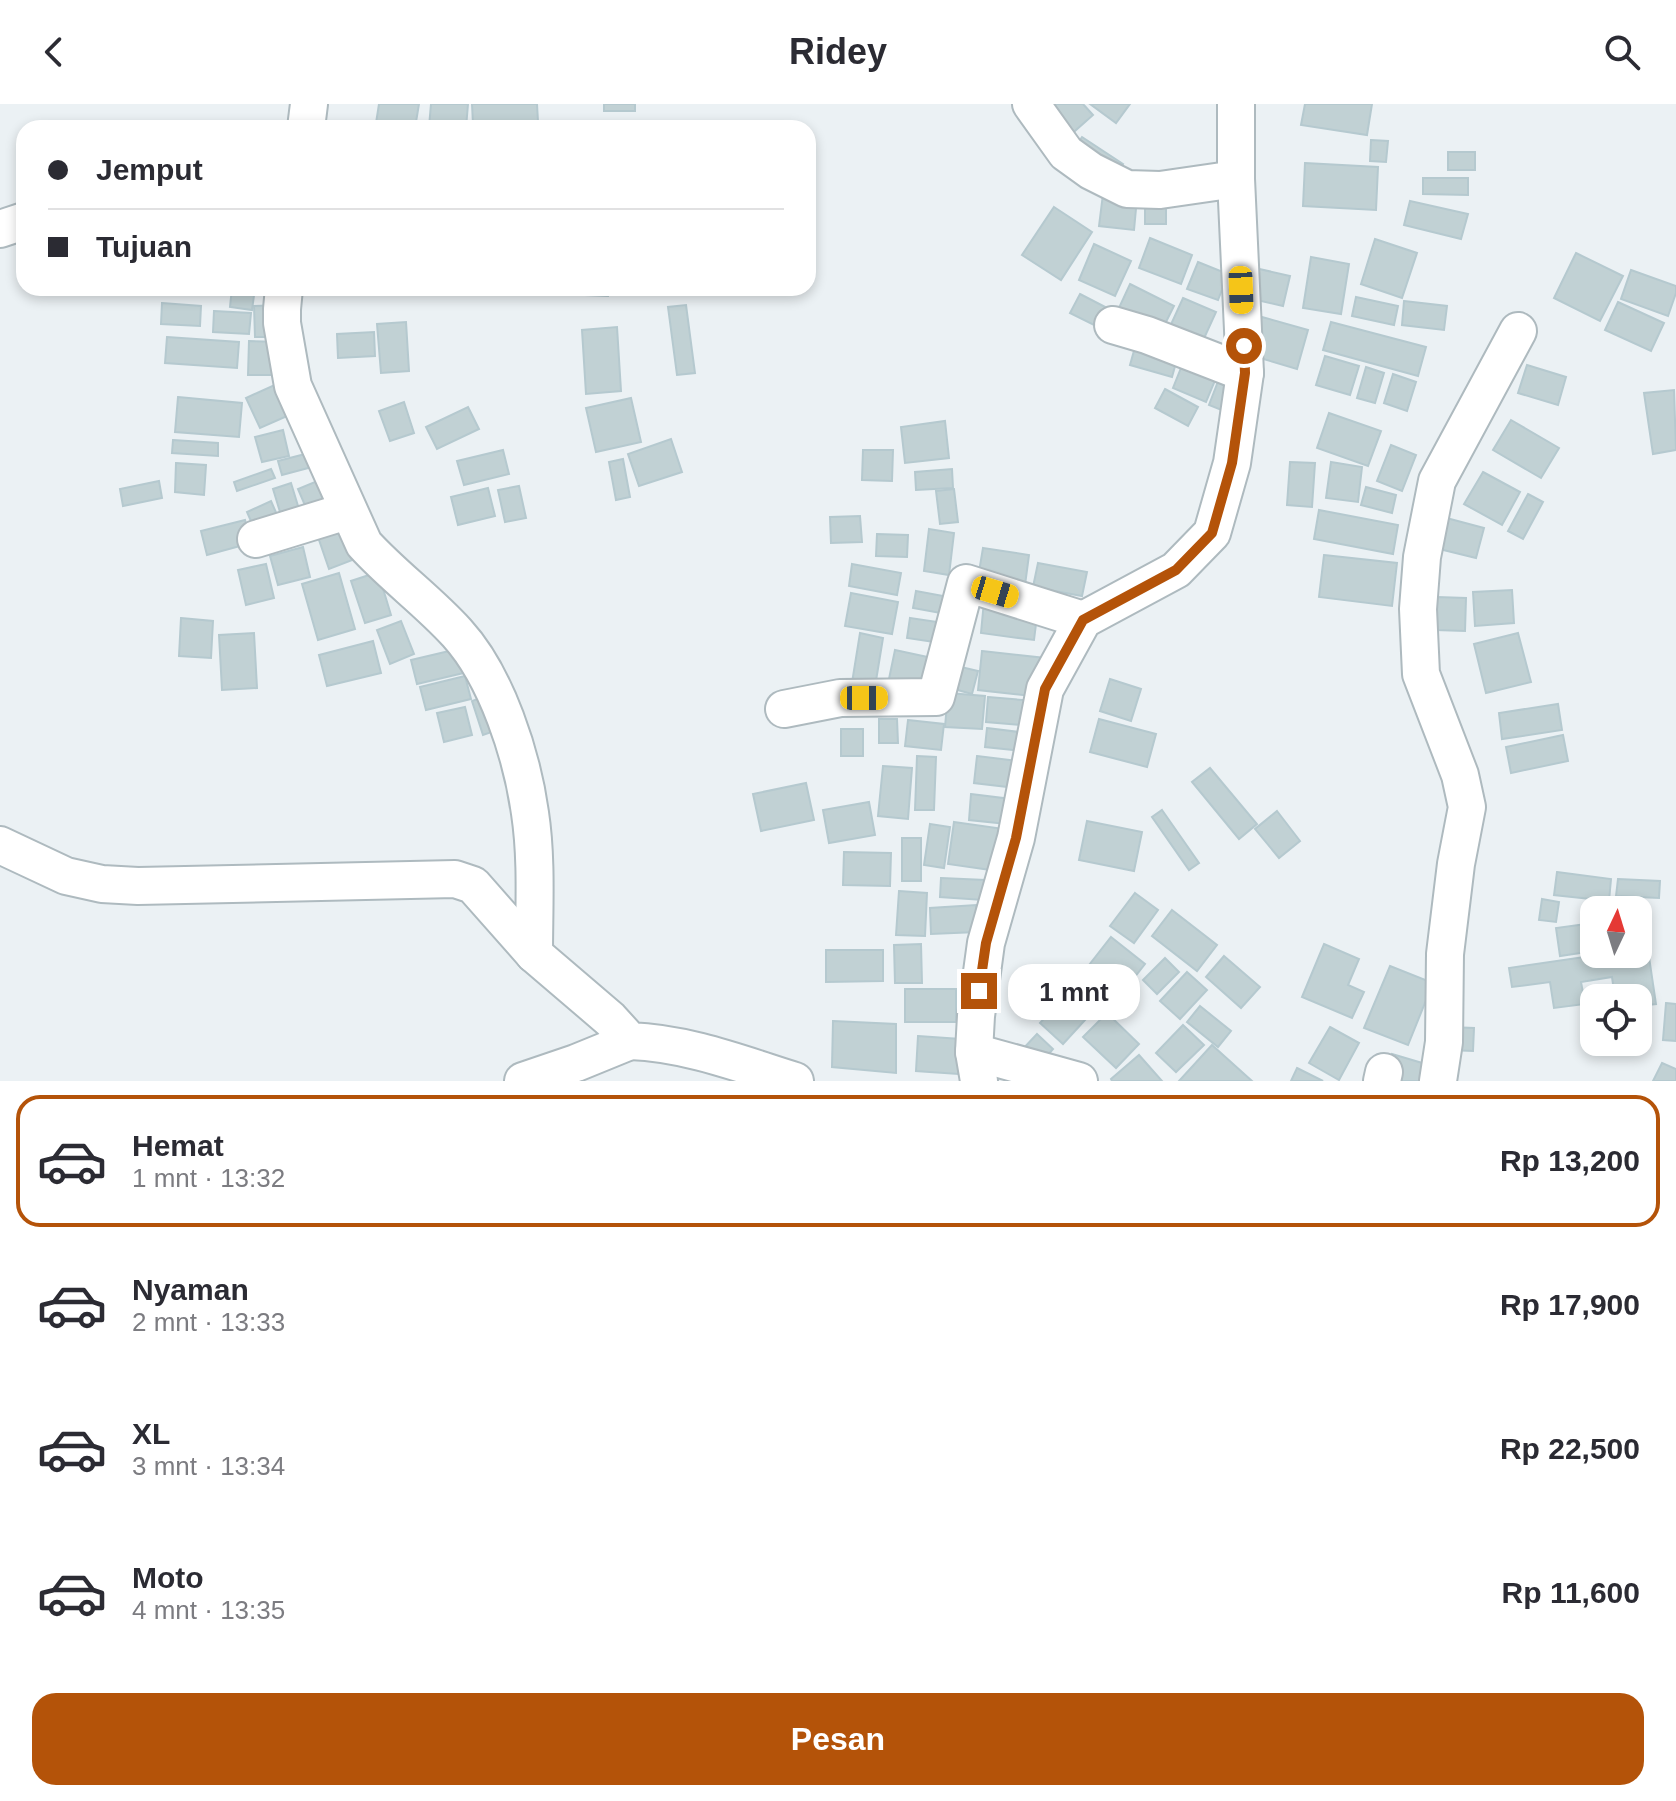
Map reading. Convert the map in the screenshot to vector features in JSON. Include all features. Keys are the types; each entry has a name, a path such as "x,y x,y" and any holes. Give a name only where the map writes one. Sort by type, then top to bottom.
{"street":[{"path":"1031,104 1066,153 1091,171 1127,189 1160,190 1236,179"},
{"path":"1079,1081 976,1066 976,1016 986,943 1016,838 1045,689 1083,620 1176,570 1212,533 1232,463 1245,373 1236,179 1236,104"},
{"path":"283,296 282,323 293,386 364,544 459,635 491,682 515,749 530,815 534,954"},
{"path":"1113,325 1245,373"},
{"path":"1438,1081 1444,1042 1445,954 1456,864 1467,807 1460,775 1421,674 1418,609 1422,557 1437,481 1518,331"},
{"path":"256,539 347,511"},
{"path":"784,709 840,698 936,697 966,583 1083,620"},
{"path":"0,845 66,876 102,884 138,886 455,879 473,885 534,954 610,1019 630,1041"},
{"path":"523,1081 576,1072 630,1041 658,1042 700,1052 795,1081"}],"building":[{"path":"379,104 419,104 416,120 376,120"},
{"path":"431,104 468,104 467,120 430,120"},
{"path":"472,104 537,104 538,120 473,120"},
{"path":"604,104 635,104 635,111 604,111"},
{"path":"1051,104 1083,104 1093,115 1067,138"},
{"path":"1090,104 1130,104 1116,123"},
{"path":"1305,104 1372,104 1367,135 1301,125"},
{"path":"1082,137 1123,164 1114,178 1073,150"},
{"path":"1371,140 1388,141 1386,162 1370,161"},
{"path":"1448,152 1475,152 1475,170 1448,170"},
{"path":"1305,163 1378,167 1376,210 1303,206"},
{"path":"1423,178 1468,178 1468,195 1423,194"},
{"path":"1103,194 1137,198 1134,230 1099,226"},
{"path":"1145,195 1166,195 1166,224 1145,224"},
{"path":"1410,201 1468,214 1461,239 1404,225"},
{"path":"1054,207 1092,232 1061,280 1022,255"},
{"path":"1150,238 1192,255 1181,284 1139,268"},
{"path":"1375,239 1417,253 1402,298 1361,284"},
{"path":"1094,244 1131,261 1115,296 1079,280"},
{"path":"1576,253 1623,276 1600,321 1554,298"},
{"path":"1311,257 1349,264 1341,314 1303,308"},
{"path":"1198,262 1228,274 1218,300 1187,289"},
{"path":"1255,268 1290,276 1283,306 1248,298"},
{"path":"1631,270 1676,286 1668,316 1621,299"},
{"path":"1130,284 1174,306 1161,332 1118,310"},
{"path":"1080,294 1111,310 1102,329 1070,313"},
{"path":"231,296 254,296 252,310 230,307"},
{"path":"1356,297 1398,306 1394,325 1352,316"},
{"path":"1183,298 1216,312 1201,345 1168,331"},
{"path":"1404,301 1447,306 1444,330 1402,325"},
{"path":"1618,302 1664,323 1651,351 1605,330"},
{"path":"162,303 201,306 200,326 161,324"},
{"path":"281,305 281,337 255,337 254,306"},
{"path":"686,305 695,373 677,375 668,307"},
{"path":"214,311 251,313 249,334 213,332"},
{"path":"1262,317 1308,330 1297,369 1250,355"},
{"path":"406,322 409,371 381,373 377,324"},
{"path":"1331,322 1426,347 1418,376 1323,350"},
{"path":"617,327 621,391 586,394 582,330"},
{"path":"374,332 375,356 338,358 337,334"},
{"path":"167,337 239,342 237,368 165,363"},
{"path":"1137,340 1179,352 1172,377 1130,365"},
{"path":"249,341 281,342 280,375 248,375"},
{"path":"1187,353 1221,366 1206,402 1173,388"},
{"path":"1325,356 1359,366 1350,395 1316,385"},
{"path":"1527,365 1566,377 1558,405 1518,393"},
{"path":"1366,367 1384,373 1375,403 1357,398"},
{"path":"1222,371 1243,380 1229,413 1209,405"},
{"path":"1393,374 1416,382 1407,411 1384,403"},
{"path":"279,383 294,413 260,428 246,398"},
{"path":"1165,389 1198,407 1188,426 1155,408"},
{"path":"1674,390 1676,450 1653,454 1644,393"},
{"path":"178,397 242,403 239,437 175,432"},
{"path":"631,398 641,442 596,452 586,408"},
{"path":"404,402 414,433 390,441 379,411"},
{"path":"468,407 479,429 437,449 426,427"},
{"path":"1329,413 1381,431 1368,466 1317,448"},
{"path":"1511,420 1559,448 1541,478 1493,450"},
{"path":"945,421 949,458 905,463 901,427"},
{"path":"283,430 289,456 262,462 255,437"},
{"path":"671,439 682,472 639,486 628,454"},
{"path":"173,440 218,443 218,456 172,453"},
{"path":"1391,445 1416,455 1402,491 1377,481"},
{"path":"503,450 509,474 464,485 457,461"},
{"path":"863,450 893,450 892,481 862,480"},
{"path":"309,453 312,467 282,475 278,461"},
{"path":"623,459 630,497 616,500 609,462"},
{"path":"1290,462 1315,463 1312,507 1287,505"},
{"path":"1331,462 1362,467 1358,502 1326,498"},
{"path":"176,463 206,465 204,495 175,492"},
{"path":"271,469 275,478 237,491 234,482"},
{"path":"952,469 953,488 916,490 915,472"},
{"path":"1483,472 1520,492 1502,525 1464,504"},
{"path":"327,477 338,505 310,517 298,489"},
{"path":"159,481 162,498 123,506 120,489"},
{"path":"291,483 302,519 284,525 273,489"},
{"path":"519,486 526,518 505,522 498,490"},
{"path":"1366,487 1396,495 1392,513 1361,505"},
{"path":"488,488 495,516 458,525 451,497"},
{"path":"954,489 958,522 940,524 936,491"},
{"path":"1528,494 1543,502 1523,539 1508,531"},
{"path":"271,501 281,524 257,535 247,512"},
{"path":"1319,510 1398,525 1393,554 1314,539"},
{"path":"860,516 862,542 831,543 830,517"},
{"path":"1439,516 1484,528 1476,558 1431,547"},
{"path":"245,520 251,543 207,555 201,531"},
{"path":"343,525 355,559 329,569 317,534"},
{"path":"929,529 954,533 949,575 924,571"},
{"path":"877,534 908,535 907,557 876,556"},
{"path":"303,547 310,577 278,585 270,556"},
{"path":"983,548 1029,555 1025,585 978,578"},
{"path":"1324,555 1397,563 1392,606 1319,597"},
{"path":"1038,563 1087,572 1082,596 1033,587"},
{"path":"266,564 274,598 246,605 238,570"},
{"path":"852,564 901,573 897,595 849,586"},
{"path":"378,572 391,615 365,623 351,581"},
{"path":"339,573 355,629 318,640 302,584"},
{"path":"1512,590 1514,623 1475,626 1473,592"},
{"path":"916,591 954,598 952,615 913,608"},
{"path":"851,593 898,602 892,634 845,626"},
{"path":"1437,597 1466,598 1465,631 1436,630"},
{"path":"984,601 1038,608 1034,640 981,633"},
{"path":"181,618 213,621 211,658 179,656"},
{"path":"910,618 951,624 948,644 907,638"},
{"path":"401,621 414,654 390,664 377,630"},
{"path":"254,633 257,688 222,690 219,635"},
{"path":"860,633 883,638 874,693 851,689"},
{"path":"1518,633 1531,682 1486,693 1474,644"},
{"path":"373,641 381,673 327,686 319,655"},
{"path":"462,648 468,672 417,684 411,660"},
{"path":"895,650 937,659 930,687 889,679"},
{"path":"982,651 1045,658 1041,697 978,690"},
{"path":"961,667 978,671 972,694 954,689"},
{"path":"465,676 471,699 426,710 420,687"},
{"path":"1110,679 1141,689 1131,721 1100,711"},
{"path":"948,693 985,696 982,729 945,727"},
{"path":"491,694 503,728 483,735 472,701"},
{"path":"988,697 1034,701 1032,726 986,722"},
{"path":"1558,704 1562,730 1502,739 1499,713"},
{"path":"465,707 472,735 444,742 437,713"},
{"path":"879,719 897,719 898,743 879,743"},
{"path":"1099,719 1156,734 1147,767 1090,752"},
{"path":"908,720 944,724 941,750 905,746"},
{"path":"987,728 1035,734 1032,752 985,747"},
{"path":"841,729 863,729 863,756 841,756"},
{"path":"1563,735 1568,761 1511,773 1506,747"},
{"path":"917,756 936,757 934,810 915,810"},
{"path":"977,756 1027,762 1025,789 974,783"},
{"path":"883,766 912,768 908,819 878,816"},
{"path":"1210,768 1257,824 1239,839 1192,782"},
{"path":"806,783 814,820 761,831 753,794"},
{"path":"971,794 1019,800 1016,825 969,820"},
{"path":"869,802 875,835 829,843 823,810"},
{"path":"1162,810 1199,863 1189,870 1152,817"},
{"path":"1277,811 1300,841 1279,858 1255,829"},
{"path":"1087,821 1142,832 1134,871 1079,860"},
{"path":"954,822 1004,829 998,871 948,864"},
{"path":"930,824 950,827 944,868 924,865"},
{"path":"902,838 921,838 921,881 902,881"},
{"path":"844,852 891,853 890,886 843,885"},
{"path":"1557,872 1611,879 1609,896 1554,895"},
{"path":"941,878 985,880 983,900 940,897"},
{"path":"1618,879 1660,881 1659,898 1616,896"},
{"path":"899,891 927,893 925,936 896,935"},
{"path":"1135,893 1158,910 1134,943 1110,926"},
{"path":"1542,899 1559,902 1556,922 1539,920"},
{"path":"976,905 977,932 931,934 930,908"},
{"path":"1172,910 1217,945 1197,971 1152,936"},
{"path":"1580,925 1580,953 1560,956 1556,928"},
{"path":"1111,937 1145,964 1116,1001 1082,974"},
{"path":"921,944 922,983 895,983 894,945"},
{"path":"1324,944 1359,959 1348,985 1364,992 1352,1018 1302,997"},
{"path":"826,950 883,950 883,981 826,982"},
{"path":"1224,956 1260,987 1241,1008 1206,977"},
{"path":"1165,958 1179,972 1157,994 1143,980"},
{"path":"1580,958 1580,968 1651,968 1656,1004 1652,1004 1652,984 1613,984 1612,977 1581,982 1580,1005 1554,1008 1550,982 1512,987 1509,968"},
{"path":"1390,966 1433,983 1408,1045 1364,1028"},
{"path":"1187,972 1207,990 1180,1019 1160,1001"},
{"path":"1079,977 1107,1001 1095,1015 1067,991"},
{"path":"905,989 956,989 956,1022 905,1022"},
{"path":"1062,999 1085,1020 1063,1044 1040,1023"},
{"path":"1666,1003 1676,1004 1676,1041 1663,1040"},
{"path":"1200,1006 1231,1031 1218,1047 1187,1022"},
{"path":"1107,1013 1139,1044 1116,1068 1083,1037"},
{"path":"833,1021 896,1024 896,1073 832,1067"},
{"path":"1183,1025 1204,1045 1176,1072 1156,1053"},
{"path":"1330,1027 1359,1043 1339,1080 1309,1063"},
{"path":"1449,1027 1474,1028 1473,1051 1448,1050"},
{"path":"1037,1034 1053,1049 1039,1065 1022,1050"},
{"path":"918,1036 960,1039 958,1074 916,1071"},
{"path":"1212,1045 1252,1081 1179,1081"},
{"path":"1392,1054 1439,1068 1435,1081 1384,1081"},
{"path":"1139,1055 1162,1081 1112,1081 1111,1079"},
{"path":"1662,1063 1676,1069 1676,1081 1653,1081"},
{"path":"1297,1068 1323,1081 1291,1081"}],"route":[{"path":"979,991 986,943 1016,838 1045,689 1083,620 1176,570 1212,533 1232,463 1245,373 1244,346"}]}
